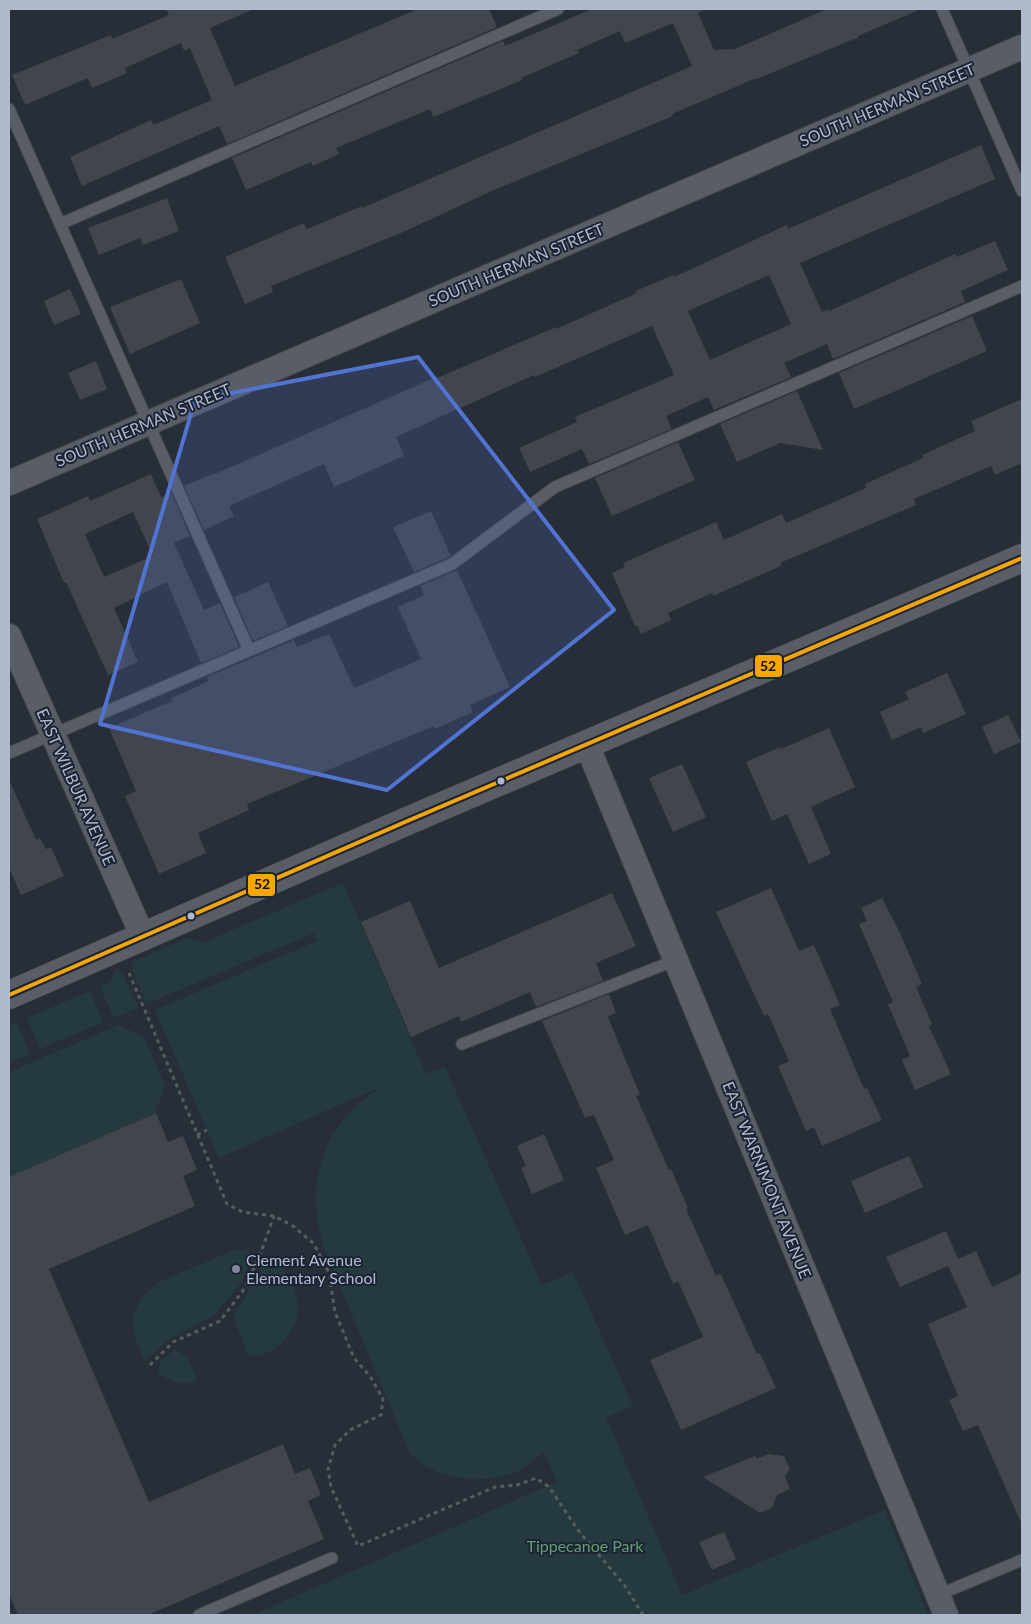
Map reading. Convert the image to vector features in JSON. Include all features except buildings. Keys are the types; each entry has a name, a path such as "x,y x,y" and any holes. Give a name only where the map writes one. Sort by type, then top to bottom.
{"street":[{"name":"SOUTH HERMAN STREET","path":"9,483 1022,47"},
{"path":"9,995 396,826 1022,558"},
{"name":"EAST WILBUR AVENUE","path":"9,636 143,937"},
{"name":"EAST WARNIMONT AVENUE","path":"587,745 942,1605"}],"lane":[{"path":"60,224 558,9"},
{"path":"942,9 1022,191"},
{"path":"9,109 250,650"},
{"path":"9,753 452,564 555,487 1022,286"},
{"path":"462,1044 676,960"},
{"path":"199,1615 332,1558"},
{"path":"942,1605 1022,1560"}],"path":[{"path":"126,968 227,1204 243,1212 274,1216 293,1226 314,1244 329,1274 335,1312 354,1358 370,1376 382,1399 381,1415 350,1430 335,1445 328,1469 331,1487 358,1546 495,1487 517,1485 536,1478 549,1487 578,1530 625,1586 643,1615"},
{"path":"197,1135 207,1130"},
{"path":"150,1366 173,1342 220,1321 244,1288 261,1252 274,1216"}],"highlighted area":[{"path":"418,357 614,610 387,790 100,724 195,400"}],"green space":[{"name":"Tippecanoe Park","path":"343,883 426,1074 445,1067 542,1285 573,1272 633,1406 606,1417 682,1595 885,1510 928,1615 252,1615 557,1482 544,1452 522,1469 511,1474 486,1479 461,1478 448,1475 422,1463 410,1454 324,1248 317,1220 317,1179 330,1139 356,1106 380,1087 219,1158 155,1010 317,941 314,933 146,1004 133,972 132,962 188,938 202,943"},
{"path":"116,968 124,976 138,1008 114,1018 100,987 111,982"},
{"path":"90,991 103,1022 40,1049 27,1018"},
{"path":"17,1023 30,1054 9,1063 9,1026"},
{"path":"119,1025 144,1037 165,1086 155,1113 9,1177 9,1072"},
{"path":"249,1249 249,1263 242,1282 213,1316 168,1340 145,1361 135,1338 133,1316 140,1300 157,1283 234,1250"},
{"path":"272,1257 286,1273 296,1293 297,1317 289,1335 275,1349 257,1356 248,1355 233,1316 263,1263"},
{"path":"175,1349 186,1356 196,1375 196,1382 177,1383 158,1374 160,1362"}],"transit line":[{"name":"52","path":"9,995 405,822 1022,558"}],"place":[{"name":"Clement Avenue Elementary School","path":"236,1269"}]}
